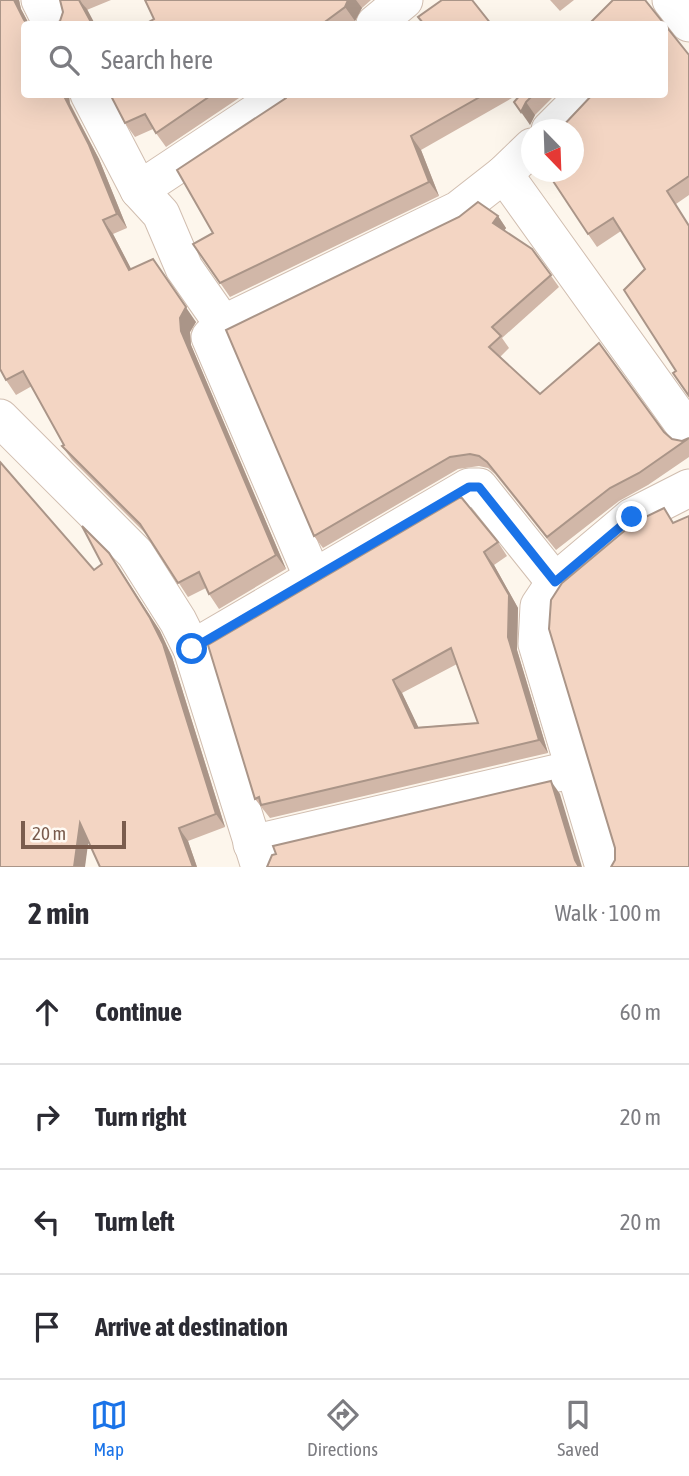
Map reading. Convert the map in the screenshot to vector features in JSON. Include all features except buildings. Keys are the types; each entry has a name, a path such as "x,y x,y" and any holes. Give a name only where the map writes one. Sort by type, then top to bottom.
{"street":[{"path":"40,0 50,21"},
{"path":"379,21 404,0"},
{"path":"91,98 139,190 161,214 184,268 223,324"},
{"path":"139,190 278,98"},
{"path":"561,119 582,98"},
{"path":"313,578 209,337 223,324 458,210 521,157"},
{"path":"504,174 689,432"},
{"path":"0,418 135,553 178,621 192,649 256,856 574,769"},
{"path":"192,649 469,487 479,487 555,582"},
{"path":"604,867 537,644 539,606 555,582 632,517 689,488"}],"route":[{"path":"192,649 469,487 479,487 555,582 632,517"}]}
